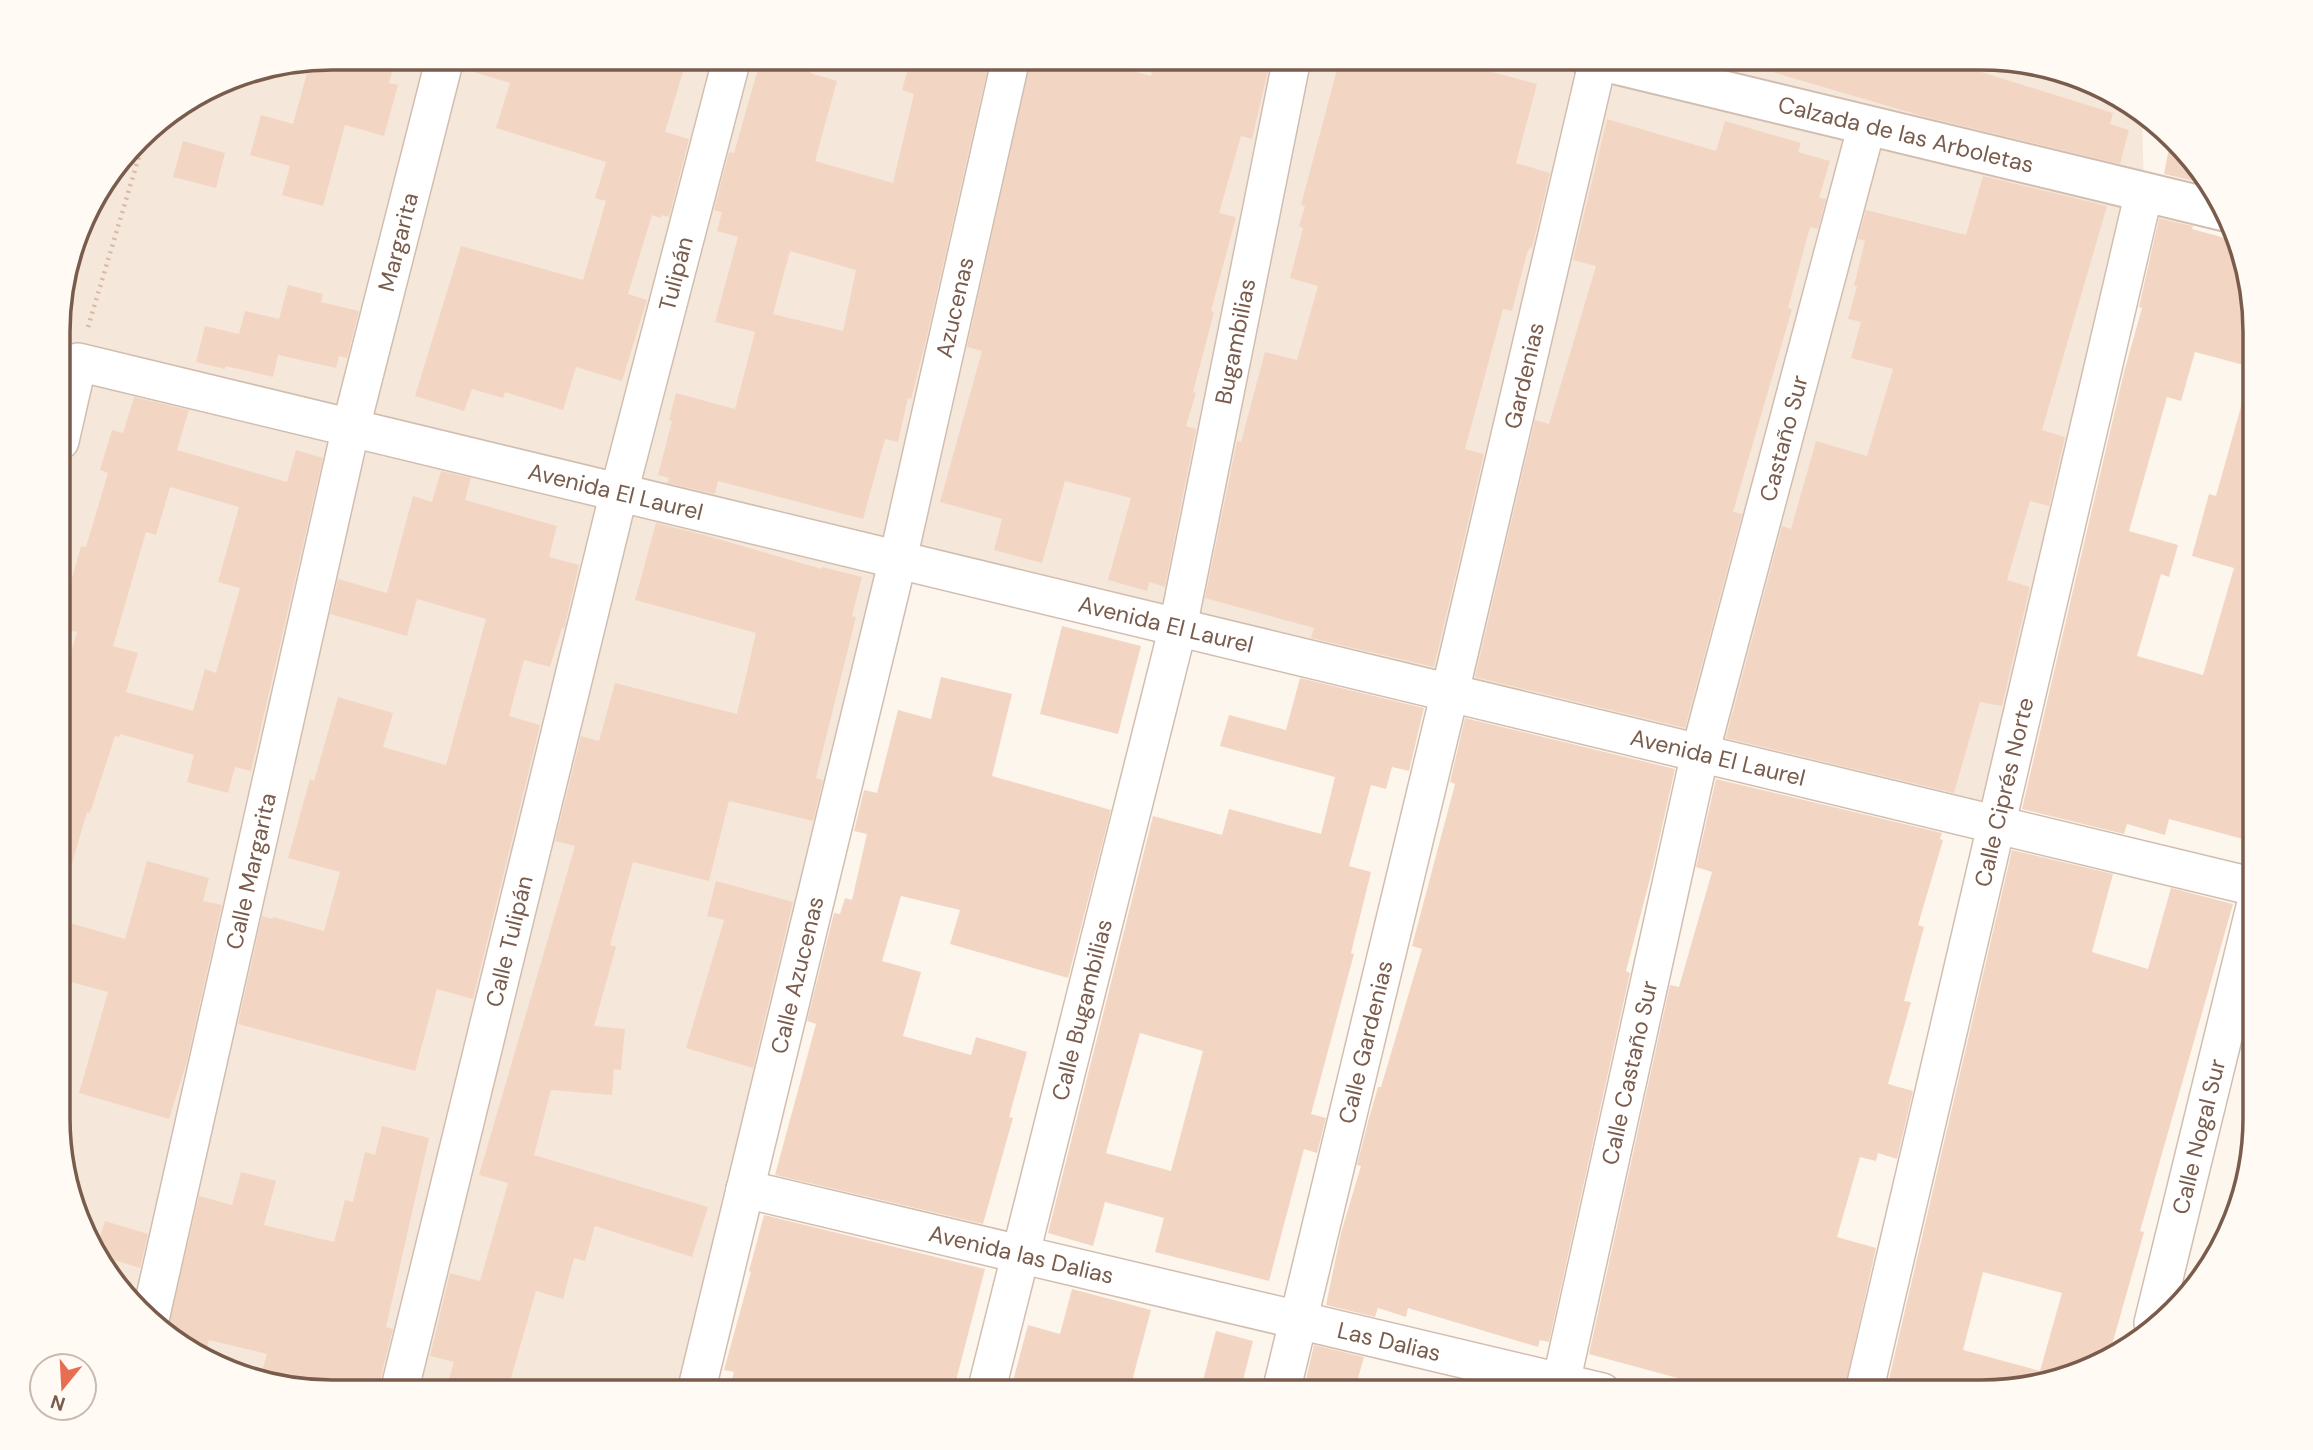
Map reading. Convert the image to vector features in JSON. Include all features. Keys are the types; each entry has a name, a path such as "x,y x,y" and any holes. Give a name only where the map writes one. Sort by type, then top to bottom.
{"street":[{"name":"Margarita","path":"351,428 442,70"},
{"name":"Tulipán","path":"619,492 729,70"},
{"name":"Azucenas","path":"898,559 1008,70"},
{"name":"Bugambilias","path":"1178,627 1290,70"},
{"name":"Gardenias","path":"1450,692 1591,70"},
{"name":"Calzada de las Arboletas","path":"1639,70 2212,208"},
{"name":"Castaño Sur","path":"1700,753 1867,125"},
{"name":"Calle Ciprés Norte","path":"1867,1380 2144,192"},
{"name":"Avenida El Laurel","path":"78,362 2243,884"},
{"path":"70,397 78,362"},
{"name":"Calle Margarita","path":"152,1308 351,428"},
{"name":"Calle Tulipán","path":"402,1380 619,492"},
{"name":"Calle Azucenas","path":"699,1380 898,559"},
{"name":"Calle Bugambilias","path":"989,1380 1178,627"},
{"name":"Calle Gardenias","path":"1284,1380 1450,692"},
{"name":"Calle Castaño Sur","path":"1562,1380 1700,753"},
{"name":"Calle Nogal Sur","path":"2155,1314 2243,956"},
{"name":"Avenida las Dalias","path":"745,1189 1298,1320"},
{"name":"Las Dalias","path":"1298,1320 1533,1380"}],"path":[{"path":"78,362 140,154"}],"shaded area":[{"path":"332,70 1981,70 2015,72 2065,84 2112,105 2142,126 2144,192 1996,825 898,560 699,1380 298,1378 248,1366 201,1345 159,1315 135,1291 114,1264 97,1234 79,1186 72,1152 70,332 72,298 79,264 105,201 135,159 159,135 201,105 264,79 298,72"}],"building":[{"path":"393,70 389,83 398,85 384,136 345,125 323,206 282,195 290,166 250,155 261,115 293,124 307,71"},
{"path":"467,70 683,70 665,132 689,139 669,217 652,215 628,294 647,300 622,381 576,367 563,410 505,392 503,398 472,389 464,411 415,396 461,246 583,280 606,201 595,198 606,162 496,128 510,83"},
{"path":"758,70 811,70 810,73 837,81 815,161 893,183 914,94 902,90 908,70 987,70 911,399 908,398 898,442 885,439 863,519 718,481 715,494 667,483 669,478 658,475 676,393 735,409 755,332 715,322 738,237 717,231 722,212 714,210 729,152 734,153","holes":["790,251 856,270 843,331 773,314"]},
{"path":"1028,70 1129,70 1151,76 1152,70 1268,70 1252,139 1241,136 1219,213 1236,217 1211,311 1214,312 1186,426 1196,429 1165,587 1149,582 1147,591 1108,580 1131,498 1065,481 1042,563 994,550 1002,519 940,502 982,351 967,347"},
{"path":"1337,70 1488,70 1537,84 1516,163 1550,173 1532,248 1530,247 1527,253 1512,311 1503,309 1465,449 1484,454 1434,667 1311,638 1314,628 1205,598 1237,441 1241,442 1265,352 1297,360 1318,286 1290,278 1303,228 1299,226 1305,206 1301,205"},
{"path":"1766,70 1981,70 2113,113 2110,124 2129,130 2120,164 1922,116"},
{"path":"1607,119 1716,151 1725,121 1801,143 1798,152 1830,161 1819,198 1826,199 1818,229 1810,227 1788,308 1792,309 1733,512 1742,514 1685,728 1475,677 1535,420 1549,424 1596,266 1573,260"},
{"path":"183,141 225,153 216,188 173,177"},
{"path":"2169,150 2196,182 2164,174"},
{"path":"1983,176 2107,206 2042,430 2065,437 2049,506 2030,501 2007,580 2030,587 2002,706 1980,702 1954,793 1726,738 1782,526 1791,529 1816,441 1867,456 1893,369 1851,358 1861,322 1848,319 1865,241 1858,239 1866,210 1966,235"},
{"path":"2159,218 2193,226 2192,229 2225,238 2241,298 2243,365 2195,352 2181,401 2167,397 2129,531 2178,545 2169,577 2161,574 2137,656 2203,675 2234,568 2192,556 2209,494 2216,496 2243,400 2243,839 2169,819 2165,835 2127,824 2124,834 2022,809 2124,372 2142,308 2139,307"},
{"path":"288,285 323,294 321,302 359,311 347,358 339,356 336,368 278,355 273,377 196,362 205,326 239,334 245,311 279,319"},
{"path":"134,397 189,410 177,450 287,482 296,450 323,458 251,771 235,767 228,793 187,782 194,755 120,734 119,737 115,736 90,813 87,812 70,870 70,656 77,632 70,630 70,585 81,546 86,547 108,473 100,470 112,430 123,433","holes":["170,487 239,507 218,582 240,588 216,673 205,669 193,711 126,692 138,653 113,646 146,532 156,535"]},
{"path":"441,471 471,478 465,500 557,526 549,557 579,565 564,629 562,628 550,667 524,660 509,716 540,725 473,999 437,989 415,1071 238,1024 262,916 324,931 340,872 288,858 310,779 314,781 338,697 393,713 383,747 446,765 486,619 417,599 407,636 330,614 338,579 387,593 413,496 432,502"},
{"path":"656,523 822,569 862,577 852,616 856,617 816,778 823,780 813,821 729,801 709,881 633,862 610,945 616,947 594,1026 625,1029 621,1070 614,1069 612,1095 551,1090 534,1155 708,1207 692,1257 595,1226 585,1261 574,1258 563,1299 536,1291 510,1380 449,1380 454,1362 430,1356 450,1273 480,1281 508,1183 479,1175 575,846 555,841 581,736 599,741 615,683 737,714 756,633 635,600"},
{"path":"1062,626 1141,646 1118,734 1040,714"},
{"path":"941,677 1012,694 992,776 1111,810 1068,978 950,944 960,910 901,896 882,961 921,972 903,1036 971,1055 976,1037 1027,1052 1009,1117 1013,1118 983,1224 775,1175 816,1024 807,1021 834,913 840,914 845,898 852,900 867,834 854,831 864,790 877,793 898,710 931,719"},
{"path":"1300,678 1424,708 1409,771 1392,767 1386,789 1371,785 1349,866 1371,872 1351,953 1354,954 1311,1114 1326,1118 1317,1153 1304,1149 1269,1281 1155,1252 1164,1218 1105,1202 1093,1246 1048,1233 1153,816 1222,835 1229,809 1321,834 1335,777 1220,746 1229,715 1286,730","holes":["1140,1033 1203,1051 1171,1171 1106,1153"]},
{"path":"1465,718 1675,769 1626,971 1630,973 1549,1342 1540,1340 1538,1347 1408,1308 1406,1317 1378,1308 1375,1317 1326,1305 1341,1233 1361,1166 1357,1165 1369,1118 1378,1087 1381,1087 1422,949 1412,946 1455,784 1450,782"},
{"path":"1716,779 1942,833 1940,839 1943,840 1918,925 1924,927 1904,1001 1911,1002 1888,1084 1913,1091 1897,1159 1878,1153 1876,1161 1860,1157 1837,1237 1876,1248 1847,1380 1685,1380 1589,1354 1670,985 1679,987 1712,872 1696,867"},
{"path":"2012,850 2113,874 2092,952 2148,969 2171,888 2233,904 2140,1231 2144,1232 2112,1345 2065,1366 2015,1378 1889,1380","holes":["1983,1272 2062,1293 2040,1371 1963,1350"]},
{"path":"147,861 209,878 203,901 222,905 187,1061 169,1119 79,1093 108,992 70,982 70,923 125,939"},
{"path":"716,881 793,902 753,1068 686,1048 724,920 707,916"},
{"path":"382,1126 429,1138 386,1327 393,1329 380,1380 298,1378 264,1371 267,1354 209,1340 207,1348 169,1323 199,1196 232,1205 241,1172 276,1181 264,1225 334,1242 345,1200 353,1202 365,1152 375,1155"},
{"path":"764,1215 985,1269 956,1380 732,1380 734,1372 724,1370 751,1272 749,1271"},
{"path":"105,1221 148,1234 140,1268 111,1259 100,1239"},
{"path":"1072,1289 1151,1310 1132,1380 1013,1380 1028,1325 1060,1334"},
{"path":"1216,1331 1253,1341 1243,1380 1203,1380"},
{"path":"1314,1345 1364,1357 1357,1380 1306,1380"}]}
